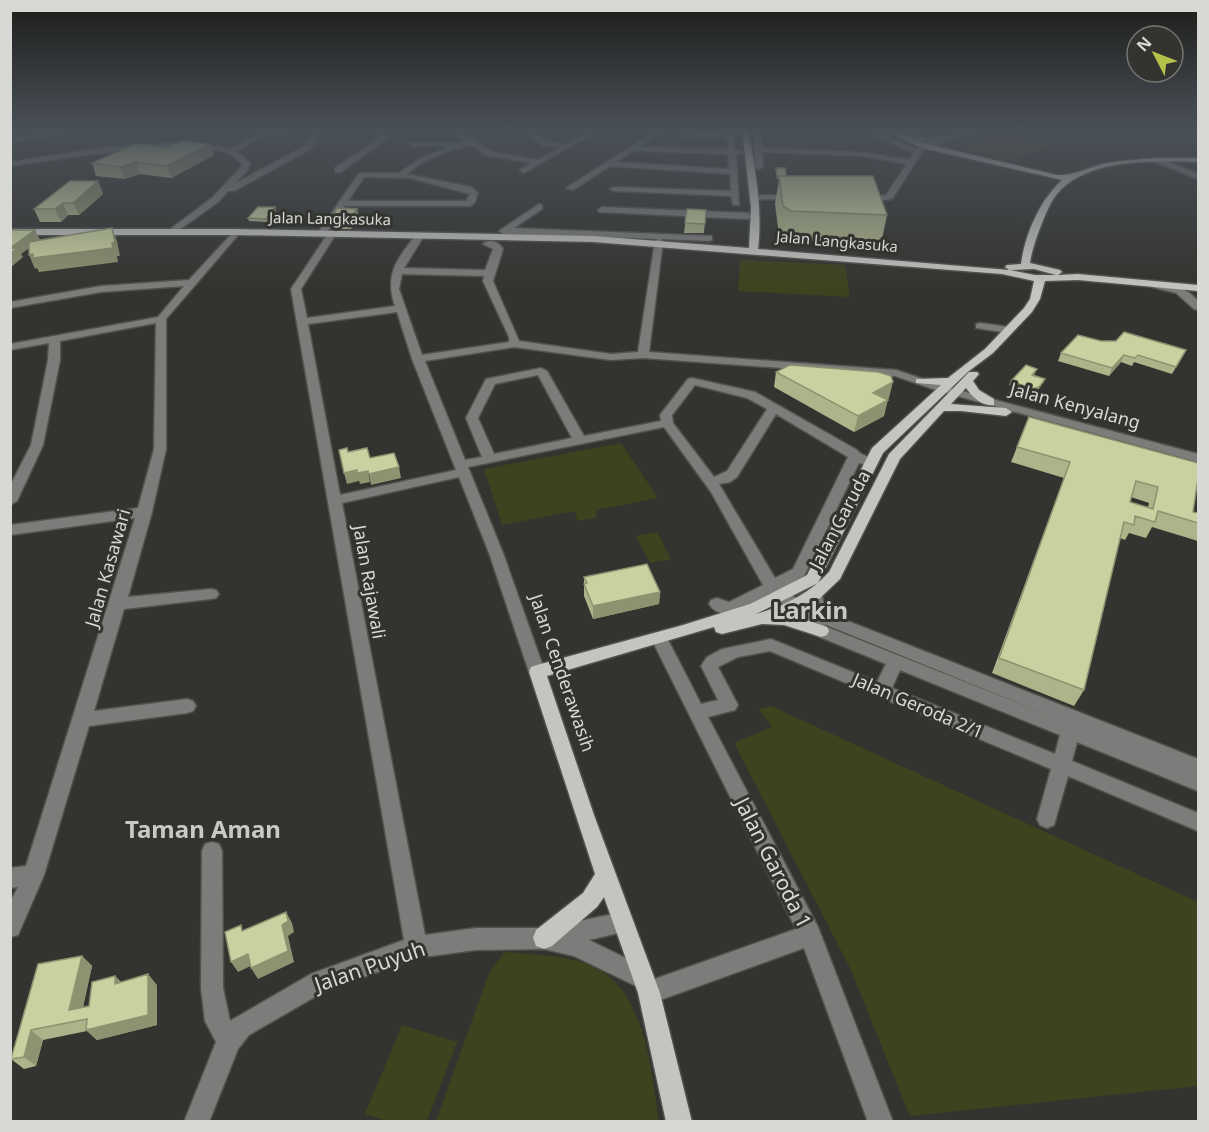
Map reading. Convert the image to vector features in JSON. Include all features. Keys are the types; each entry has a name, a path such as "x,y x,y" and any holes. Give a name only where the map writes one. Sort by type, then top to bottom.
{"main road":[{"path":"743,182 751,245"},
{"path":"747,182 753,196 751,245"},
{"path":"1056,182 1061,184"},
{"path":"1024,268 1047,205 1061,184 1065,182"},
{"path":"1043,237 1060,196 1077,182"},
{"name":"Jalan Langkasuka","path":"10,232 236,232 414,239 751,245 1011,272 1024,268"},
{"name":"Jalan Langkasuka","path":"655,243 708,241 718,245 751,245 778,250 1024,268"},
{"path":"1024,268 1040,274 1077,275 1198,288"},
{"path":"1024,268 1040,274"},
{"path":"1011,272 1198,283"},
{"name":"Jalan Garuda","path":"948,390 967,380 984,356 1029,309 1035,299 1040,274"},
{"name":"Jalan Garuda","path":"684,631 715,629 757,621 782,595 816,594 826,587 835,575 894,457 964,369 984,356"},
{"path":"967,380 975,392 990,402"},
{"path":"919,383 934,406 1006,412"},
{"name":"Jalan Garuda","path":"537,672 684,631 756,608 813,579 877,451 934,406"},
{"path":"757,621 785,620 821,631"},
{"name":"Jalan Cenderawasih","path":"537,672 645,986 679,1122"},
{"path":"544,938 590,900 606,875"}],"street":[{"path":"222,193 232,182"},
{"path":"172,232 222,193 243,182"},
{"name":"Jalan Rajawali","path":"357,182 342,202 296,289 416,947"},
{"path":"342,202 468,204 471,202 474,193 468,189 438,182"},
{"path":"570,188 580,182"},
{"path":"737,215 735,194 739,182"},
{"path":"854,199 884,198 891,195 900,182"},
{"path":"614,189 735,194"},
{"path":"753,196 803,197"},
{"path":"514,344 514,337 489,281 489,273 498,249 492,240 539,207"},
{"path":"602,210 682,225 708,241 709,214"},
{"path":"505,230 682,225 709,214 748,216"},
{"path":"10,347 161,319 236,232"},
{"name":"Jalan Cenderawasih","path":"414,239 398,271 394,289 418,359 496,553 537,672"},
{"path":"644,355 655,243"},
{"path":"398,271 489,273"},
{"path":"10,305 127,285 193,283"},
{"path":"1147,283 1182,291 1189,295 1198,307"},
{"path":"302,322 401,308"},
{"name":"Jalan Kasawari","path":"10,927 34,875 145,512 160,449 161,319"},
{"path":"980,326 1009,330"},
{"path":"10,501 16,479 37,445 54,360 55,338"},
{"path":"418,359 514,344 610,357 644,355 887,372 948,390"},
{"path":"489,459 472,418 487,384 495,379 541,371 580,441"},
{"path":"871,463 855,457 852,453 747,393 692,381 666,415 667,423 711,482 782,595 821,631 1198,783"},
{"name":"Jalan Kenyalang","path":"948,390 1198,458"},
{"name":"Jalan Kenyalang","path":"948,390 1006,412 1198,466"},
{"path":"711,482 725,479 732,474 774,407"},
{"path":"335,500 489,459 667,423"},
{"path":"717,604 722,608 731,608 782,595 800,572 855,457"},
{"path":"10,530 145,512"},
{"path":"118,604 211,594"},
{"path":"816,594 816,607 829,620 1198,767"},
{"name":"Jalan Garoda 1","path":"645,986 810,935 659,638"},
{"name":"Jalan Geroda 2/1","path":"696,712 729,705 711,673 709,666 711,662 719,657 758,646 771,645 1198,822"},
{"path":"882,690 895,662"},
{"path":"82,720 187,706"},
{"path":"1047,819 1070,732"},
{"path":"212,850 212,988 218,1021 229,1041"},
{"path":"10,878 34,875"},
{"path":"544,938 623,923"},
{"path":"810,935 881,1122"},
{"name":"Jalan Puyuh","path":"196,1122 229,1041 241,1027 319,982 416,947 476,939 544,938 577,946 645,986"}],"green space":[{"path":"740,260 845,265 850,297 738,291"},
{"path":"621,443 658,498 597,510 596,518 578,521 574,511 502,525 484,469"},
{"path":"657,532 671,559 650,563 636,536"},
{"path":"771,706 1198,902 1198,1086 910,1116 849,966 734,743 772,727 758,709"},
{"path":"504,952 573,960 594,967 611,978 625,994 643,1035 649,1057 659,1121 436,1121 489,973"},
{"path":"402,1025 457,1042 427,1121 388,1121 365,1114"}],"building":[{"path":"69,182 97,182 73,203 63,203 55,209 34,209"},
{"path":"780,182 875,182 887,215 791,211 783,206"},
{"path":"258,207 275,207 266,219 248,218"},
{"path":"337,208 357,209 349,219 330,219"},
{"path":"687,209 706,210 705,224 685,223"},
{"path":"112,228 115,242 112,243 113,248 33,258 33,254 29,255 29,242"},
{"path":"10,230 35,230 10,248"},
{"path":"1124,332 1186,350 1176,367 1138,355 1135,358 1124,355 1112,368 1061,353 1078,335 1101,341 1116,341"},
{"path":"790,365 878,372 891,376 893,382 873,393 888,400 858,416 776,372"},
{"path":"1026,365 1037,369 1032,375 1045,379 1039,387 1032,389 1011,381"},
{"path":"1029,417 1198,463 1193,512 1198,513 1198,523 1158,511 1155,522 1135,516 1134,525 1124,522 1084,690 999,658 1070,462 1017,447","holes":["1136,481 1158,487 1153,509 1130,502"]},
{"path":"347,448 348,452 367,448 370,458 394,453 399,467 369,474 368,471 357,473 357,470 344,473 339,450"},
{"path":"647,564 660,592 593,606 584,584 587,583 584,577"},
{"path":"286,912 288,921 282,925 288,951 251,968 248,954 231,962 225,932 241,925 242,931"},
{"path":"82,956 69,1010 89,1006 92,982 115,976 115,984 148,974 148,1015 86,1030 87,1019 31,1030 24,1057 11,1059 38,964"}],"district":[{"name":"Larkin","path":"810,611"},
{"name":"Taman Aman","path":"203,830"}]}
